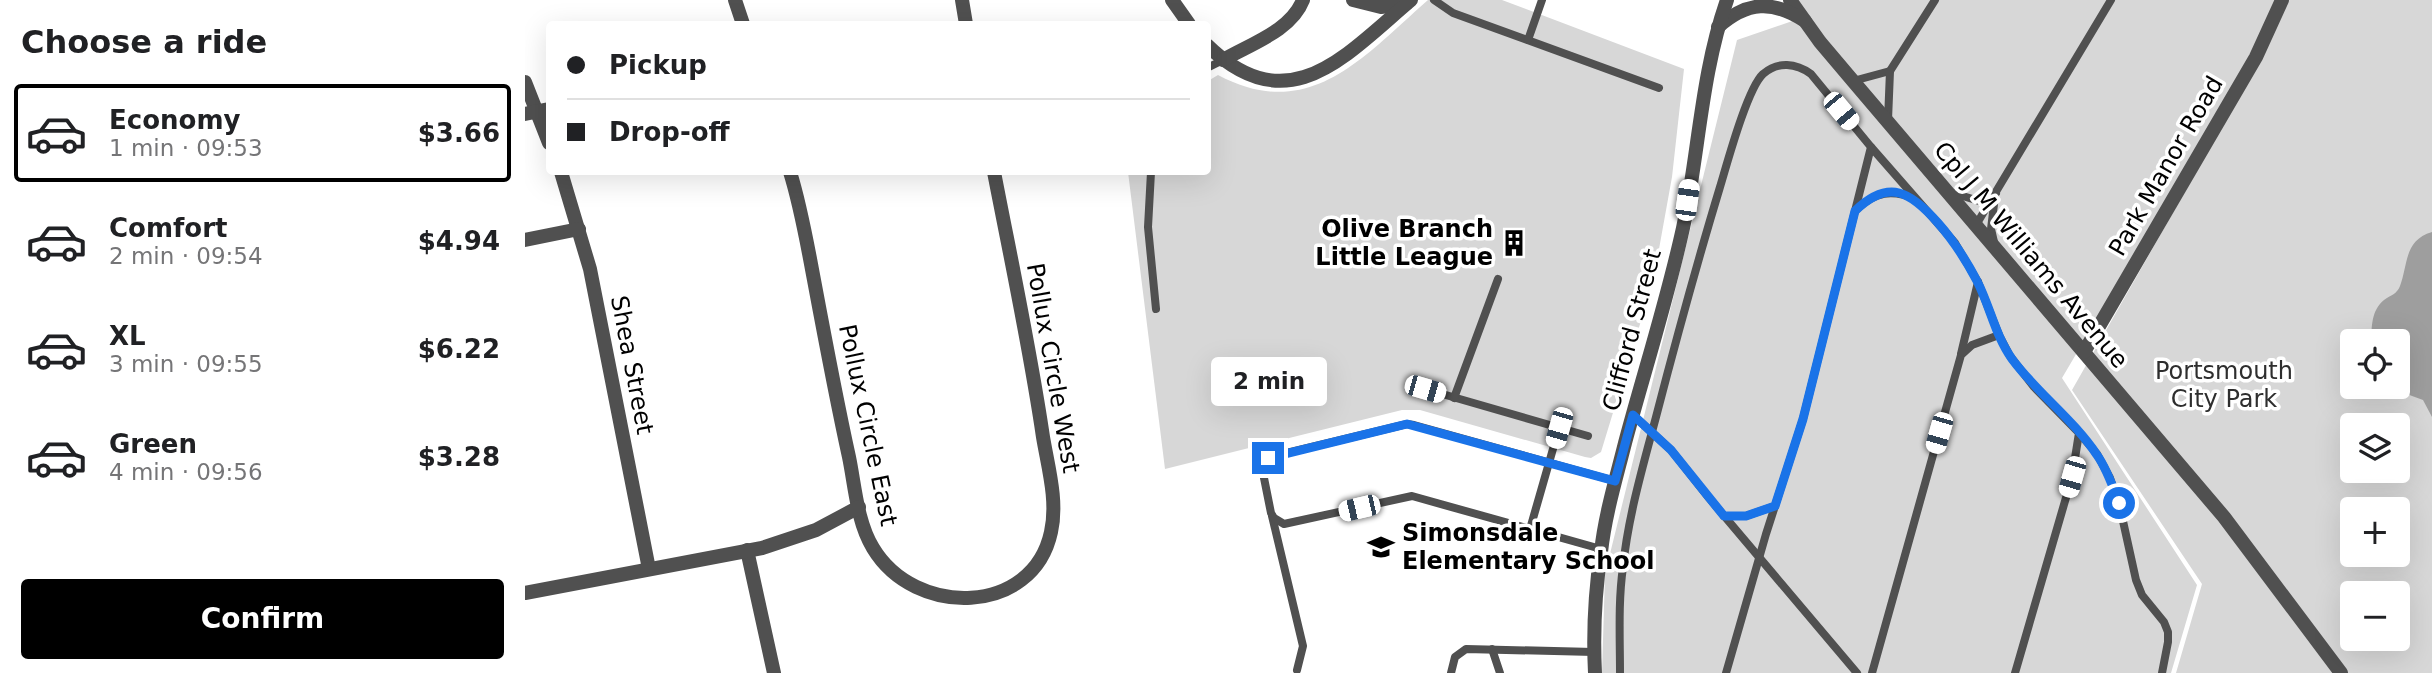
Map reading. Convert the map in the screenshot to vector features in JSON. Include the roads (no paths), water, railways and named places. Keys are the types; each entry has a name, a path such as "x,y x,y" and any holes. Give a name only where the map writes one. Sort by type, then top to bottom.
{"street":[{"path":"735,0 742,21"},
{"path":"962,0 966,21"},
{"path":"1172,0 1187,21"},
{"path":"1223,60 1283,26 1292,19 1303,0"},
{"path":"1353,0 1381,7 1409,2"},
{"name":"Clifford Street","path":"1595,673 1596,600 1601,549 1615,481 1683,225 1717,28 1727,0"},
{"name":"Cpl J M Williams Avenue","path":"1790,0 1853,81 2224,517 2341,673"},
{"name":"Park Manor Road","path":"2084,352 2256,57 2282,0"},
{"path":"1211,49 1235,69 1254,78 1291,81 1311,76 1362,42 1409,2"},
{"path":"1717,28 1740,11 1765,4 1793,12 1805,21"},
{"path":"525,82 546,135"},
{"name":"Shea Street","path":"562,175 590,269 649,569"},
{"name":"Pollux Circle East","path":"791,175 808,244 859,507 872,546 883,563 912,587 932,595 950,598 972,598 997,592 1012,585 1032,568"},
{"name":"Pollux Circle West","path":"996,175 1037,394 1053,500 1051,533 1045,549 1032,568"},
{"path":"525,240 579,229"},
{"path":"525,593 747,551 786,541 816,530 859,507"},
{"path":"747,551 773,673"}],"lane":[{"path":"1434,0 1453,13 1659,88"},
{"path":"1528,40 1542,0"},
{"path":"1888,122 1890,71 1935,0"},
{"path":"1976,225 2111,0"},
{"path":"1211,66 1223,60"},
{"path":"1620,673 1623,566 1646,452 1717,197 1734,139 1757,81 1775,66 1792,65 1811,74 1955,243 1977,282 2010,356 2034,387 2097,454 2119,503 2136,580 2142,595 2164,622 2168,632 2162,673"},
{"path":"1853,81 1890,71"},
{"path":"1727,673 1803,419 1871,147"},
{"path":"1151,175 1148,227 1156,309"},
{"path":"1946,190 1963,198 1979,201 1996,193"},
{"path":"1855,211 1875,195 1892,192 1919,201"},
{"path":"1995,247 1991,229 1996,193"},
{"path":"1454,398 1498,279"},
{"path":"1872,673 1961,355 1977,282"},
{"path":"1961,355 1972,345 1999,335"},
{"path":"1425,389 1588,436"},
{"path":"1633,415 1671,450 1857,673"},
{"path":"1297,670 1303,646 1263,474 1262,468 1268,458 1407,424 1615,481"},
{"path":"1530,529 1559,428"},
{"path":"2015,673 2072,477 2079,433"},
{"path":"1271,513 1278,522 1290,524 1412,496 1601,549"},
{"path":"1724,516 1746,516 1775,506"},
{"path":"1451,673 1452,664 1460,652 1466,649 1594,652"},
{"path":"1492,649 1500,673"}],"place":[{"name":"Olive Branch Little League","path":"1514,243"},
{"name":"Simonsdale Elementary School","path":"1381,547"}],"park label":[{"name":"Portsmouth City Park","path":"2224,385"}]}
